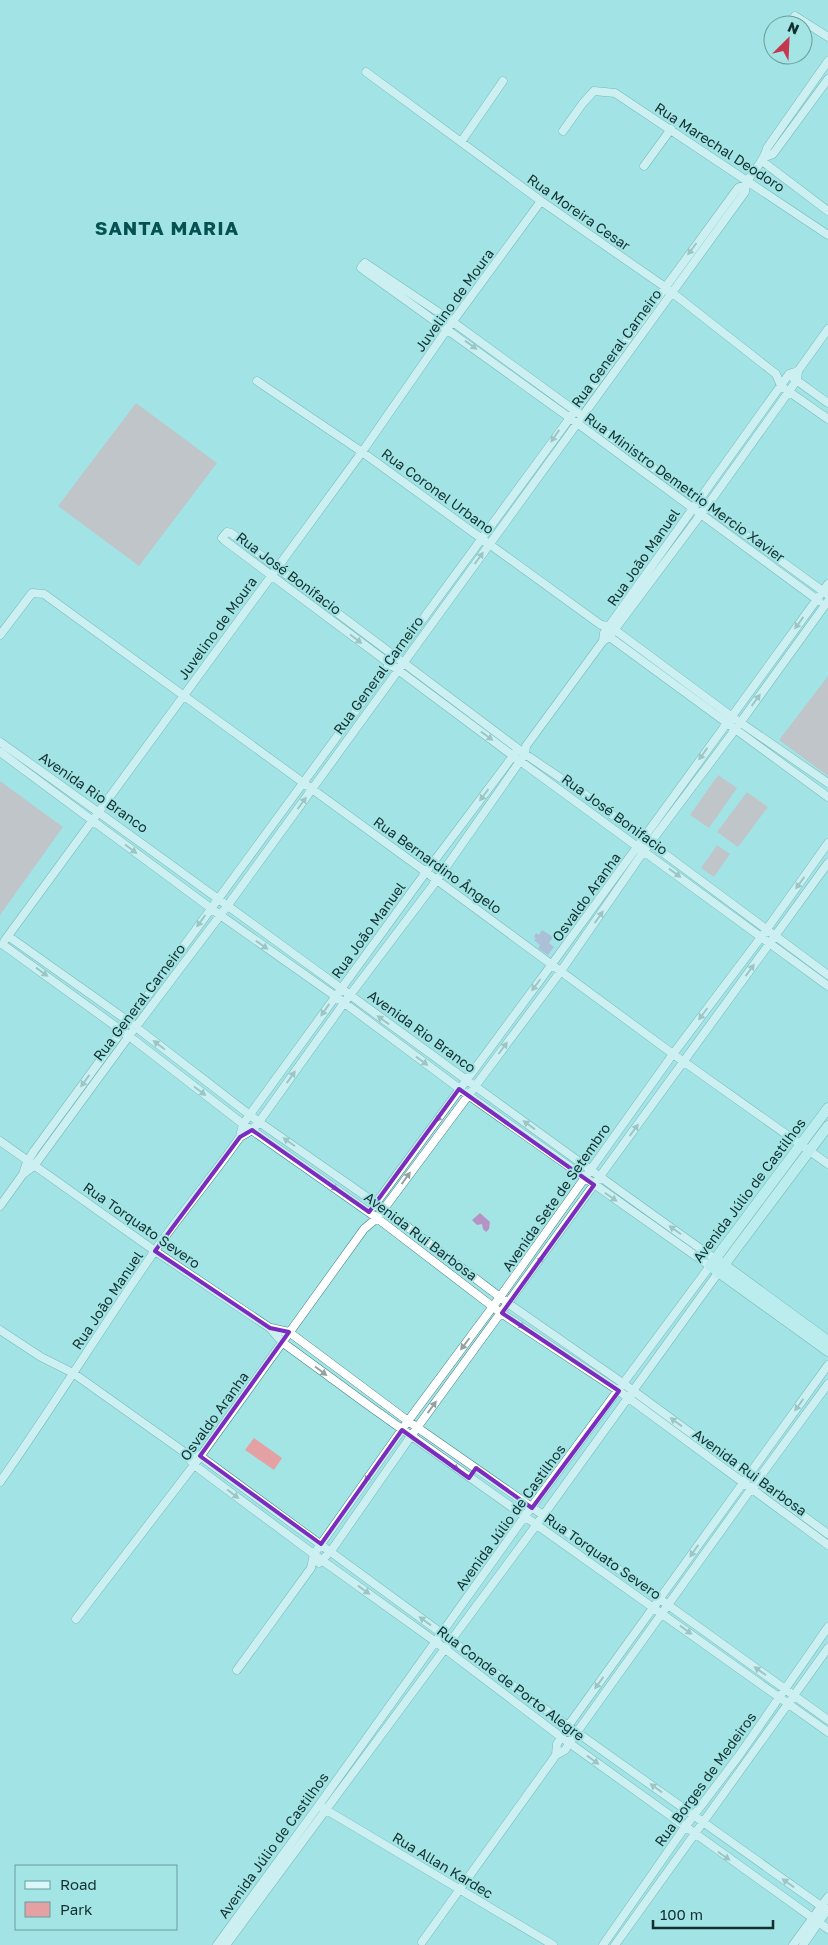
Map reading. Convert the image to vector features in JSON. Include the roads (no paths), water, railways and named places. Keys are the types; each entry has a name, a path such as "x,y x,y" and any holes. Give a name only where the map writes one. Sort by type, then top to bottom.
{"street":[{"path":"813,27 828,36"},
{"name":"Rua General Carneiro","path":"0,1206 228,905 580,420 686,272 706,238 725,212 738,188 748,181 762,160 766,148 828,61"},
{"name":"Rua Moreira Cesar","path":"366,72 541,201 672,292 776,374 781,386"},
{"path":"817,76 827,81"},
{"path":"461,142 503,81"},
{"name":"Rua General Carneiro","path":"762,160 773,154 827,81"},
{"name":"Rua Marechal Deodoro","path":"563,131 594,91 615,93 828,235"},
{"path":"793,110 801,117"},
{"path":"644,166 671,129"},
{"path":"776,135 783,141"},
{"name":"Rua Marechal Deodoro","path":"762,160 828,210"},
{"name":"Juvelino de Moura","path":"1,945 362,452 450,325 541,201"},
{"name":"Rua General Carneiro","path":"31,1164 121,1031 254,848 679,267 706,238"},
{"name":"Rua Ministro Demetrio Mercio Xavier","path":"450,325 361,268 363,264 450,325 695,504 701,514 816,599 827,605"},
{"path":"679,267 686,272"},
{"path":"797,380 798,371 828,329"},
{"path":"631,332 638,338"},
{"path":"612,359 619,366"},
{"path":"776,374 789,374 798,371"},
{"path":"789,374 828,403"},
{"name":"Rua João Manuel","path":"656,566 695,504 789,374"},
{"name":"Rua João Manuel","path":"0,1482 155,1251 240,1137 252,1130 259,1122 349,996 437,880 479,820 521,753 607,632 656,566 701,514 797,380"},
{"name":"Rua Coronel Urbano","path":"257,381 362,452 482,538 607,632 728,719 828,783"},
{"path":"592,386 600,392"},
{"path":"781,386 828,419"},
{"path":"742,440 750,446"},
{"path":"543,453 550,459"},
{"path":"522,483 529,489"},
{"name":"Rua Ministro Demetrio Mercio Xavier","path":"695,504 707,506 825,593"},
{"path":"500,513 507,519"},
{"name":"Rua José Bonifacio","path":"828,975 805,958 772,939 762,936 641,848 578,802 521,753 403,662 274,571 224,540 222,538 224,535 227,532 230,533 274,571 397,670 521,753 584,794 767,929 772,939 799,965 828,986"},
{"path":"458,571 465,577"},
{"name":"Osvaldo Aranha","path":"76,1619 194,1465 368,1225 378,1218 561,971 641,848 643,838 816,599 825,593 828,584"},
{"name":"Rua Bernardino Ângelo","path":"0,635 32,593 44,594 684,1062 828,1164"},
{"path":"434,603 441,610"},
{"name":"Osvaldo Aranha","path":"369,1212 552,964 641,848 650,844 827,605"},
{"path":"412,634 419,640"},
{"path":"368,694 375,701"},
{"path":"347,722 355,729"},
{"name":"Rua Coronel Urbano","path":"738,726 828,797"},
{"name":"Avenida Rio Branco","path":"0,742 165,859 349,996 591,1170 781,1313 828,1351"},
{"name":"Avenida Rio Branco","path":"0,752 468,1095 594,1185 717,1266"},
{"name":"Rua João Manuel","path":"240,1137 243,1124 249,1114 370,948 470,814 521,753"},
{"path":"323,755 331,763"},
{"path":"38,780 43,772"},
{"path":"578,802 584,794"},
{"path":"470,814 479,820"},
{"path":"277,817 287,824"},
{"name":"Avenida Sete de Setembro","path":"237,1670 310,1568 314,1554 408,1421 500,1297 673,1054 762,936 828,843"},
{"path":"254,848 264,856"},
{"path":"158,868 165,859"},
{"name":"Avenida Sete de Setembro","path":"310,1568 322,1560 330,1551 411,1436 828,863"},
{"path":"234,876 244,883"},
{"name":"Avenida Rui Barbosa","path":"8,936 128,1022 259,1122 376,1203 508,1304 633,1390 828,1534"},
{"name":"Avenida Rui Barbosa","path":"1,945 129,1036 243,1124 378,1218 502,1313 619,1391 828,1545"},
{"path":"278,956 284,948"},
{"path":"370,948 380,955"},
{"path":"799,965 805,958"},
{"path":"170,964 179,970"},
{"path":"61,987 67,978"},
{"path":"402,1046 408,1038"},
{"path":"302,1043 311,1049"},
{"path":"185,1079 192,1070"},
{"name":"Avenida Júlio de Castilhos","path":"217,1945 327,1810 444,1648 537,1524 696,1304 737,1230 806,1147 828,1108"},
{"name":"Avenida Júlio de Castilhos","path":"806,1147 828,1126"},
{"path":"545,1150 551,1141"},
{"name":"Rua Torquato Severo","path":"0,1142 155,1251 270,1328 282,1342 402,1430 526,1516 825,1730"},
{"path":"315,1174 321,1165"},
{"name":"Avenida Júlio de Castilhos","path":"226,1945 320,1805 526,1516 687,1298 746,1236 782,1178"},
{"path":"368,1225 369,1212"},
{"path":"737,1230 746,1236"},
{"path":"464,1284 471,1275"},
{"path":"687,1298 696,1304"},
{"name":"Avenida Rio Branco","path":"781,1313 828,1341"},
{"name":"Rua Torquato Severo","path":"270,1328 289,1332 408,1421 543,1515 828,1720"},
{"name":"Rua Conde de Porto Alegre","path":"0,1330 42,1357 73,1373 184,1452 194,1465 322,1560 436,1642 561,1737 694,1834 828,1929"},
{"path":"645,1355 654,1361"},
{"path":"589,1371 594,1364"},
{"path":"556,1756 558,1744 568,1726 828,1365"},
{"path":"422,1942 556,1756 571,1744 577,1732 828,1384"},
{"path":"368,1405 375,1396"},
{"path":"687,1441 692,1434"},
{"name":"Rua Conde de Porto Alegre","path":"184,1452 200,1456 568,1726 826,1909"},
{"path":"381,1459 390,1466"},
{"path":"469,1478 476,1468"},
{"path":"722,1512 730,1518"},
{"path":"282,1530 289,1521"},
{"path":"704,1537 712,1543"},
{"path":"568,1547 575,1538"},
{"path":"380,1602 388,1593"},
{"name":"Rua Borges de Medeiros","path":"609,1944 640,1892 685,1827 738,1757 828,1628"},
{"path":"709,1647 714,1638"},
{"name":"Rua Borges de Medeiros","path":"609,1944 648,1898 828,1648"},
{"path":"613,1664 622,1670"},
{"path":"504,1693 512,1684"},
{"path":"381,1719 389,1725"},
{"path":"825,1730 828,1720"},
{"path":"760,1725 768,1731"},
{"path":"738,1757 746,1762"},
{"path":"623,1782 632,1772"},
{"name":"Rua Allan Kardec","path":"320,1805 553,1945"},
{"path":"754,1877 764,1865"},
{"path":"640,1892 648,1898"},
{"path":"793,1945 826,1909 828,1897"},
{"path":"803,1945 816,1920"}],"district":[{"name":"SANTA MARIA","path":"167,227"}]}
